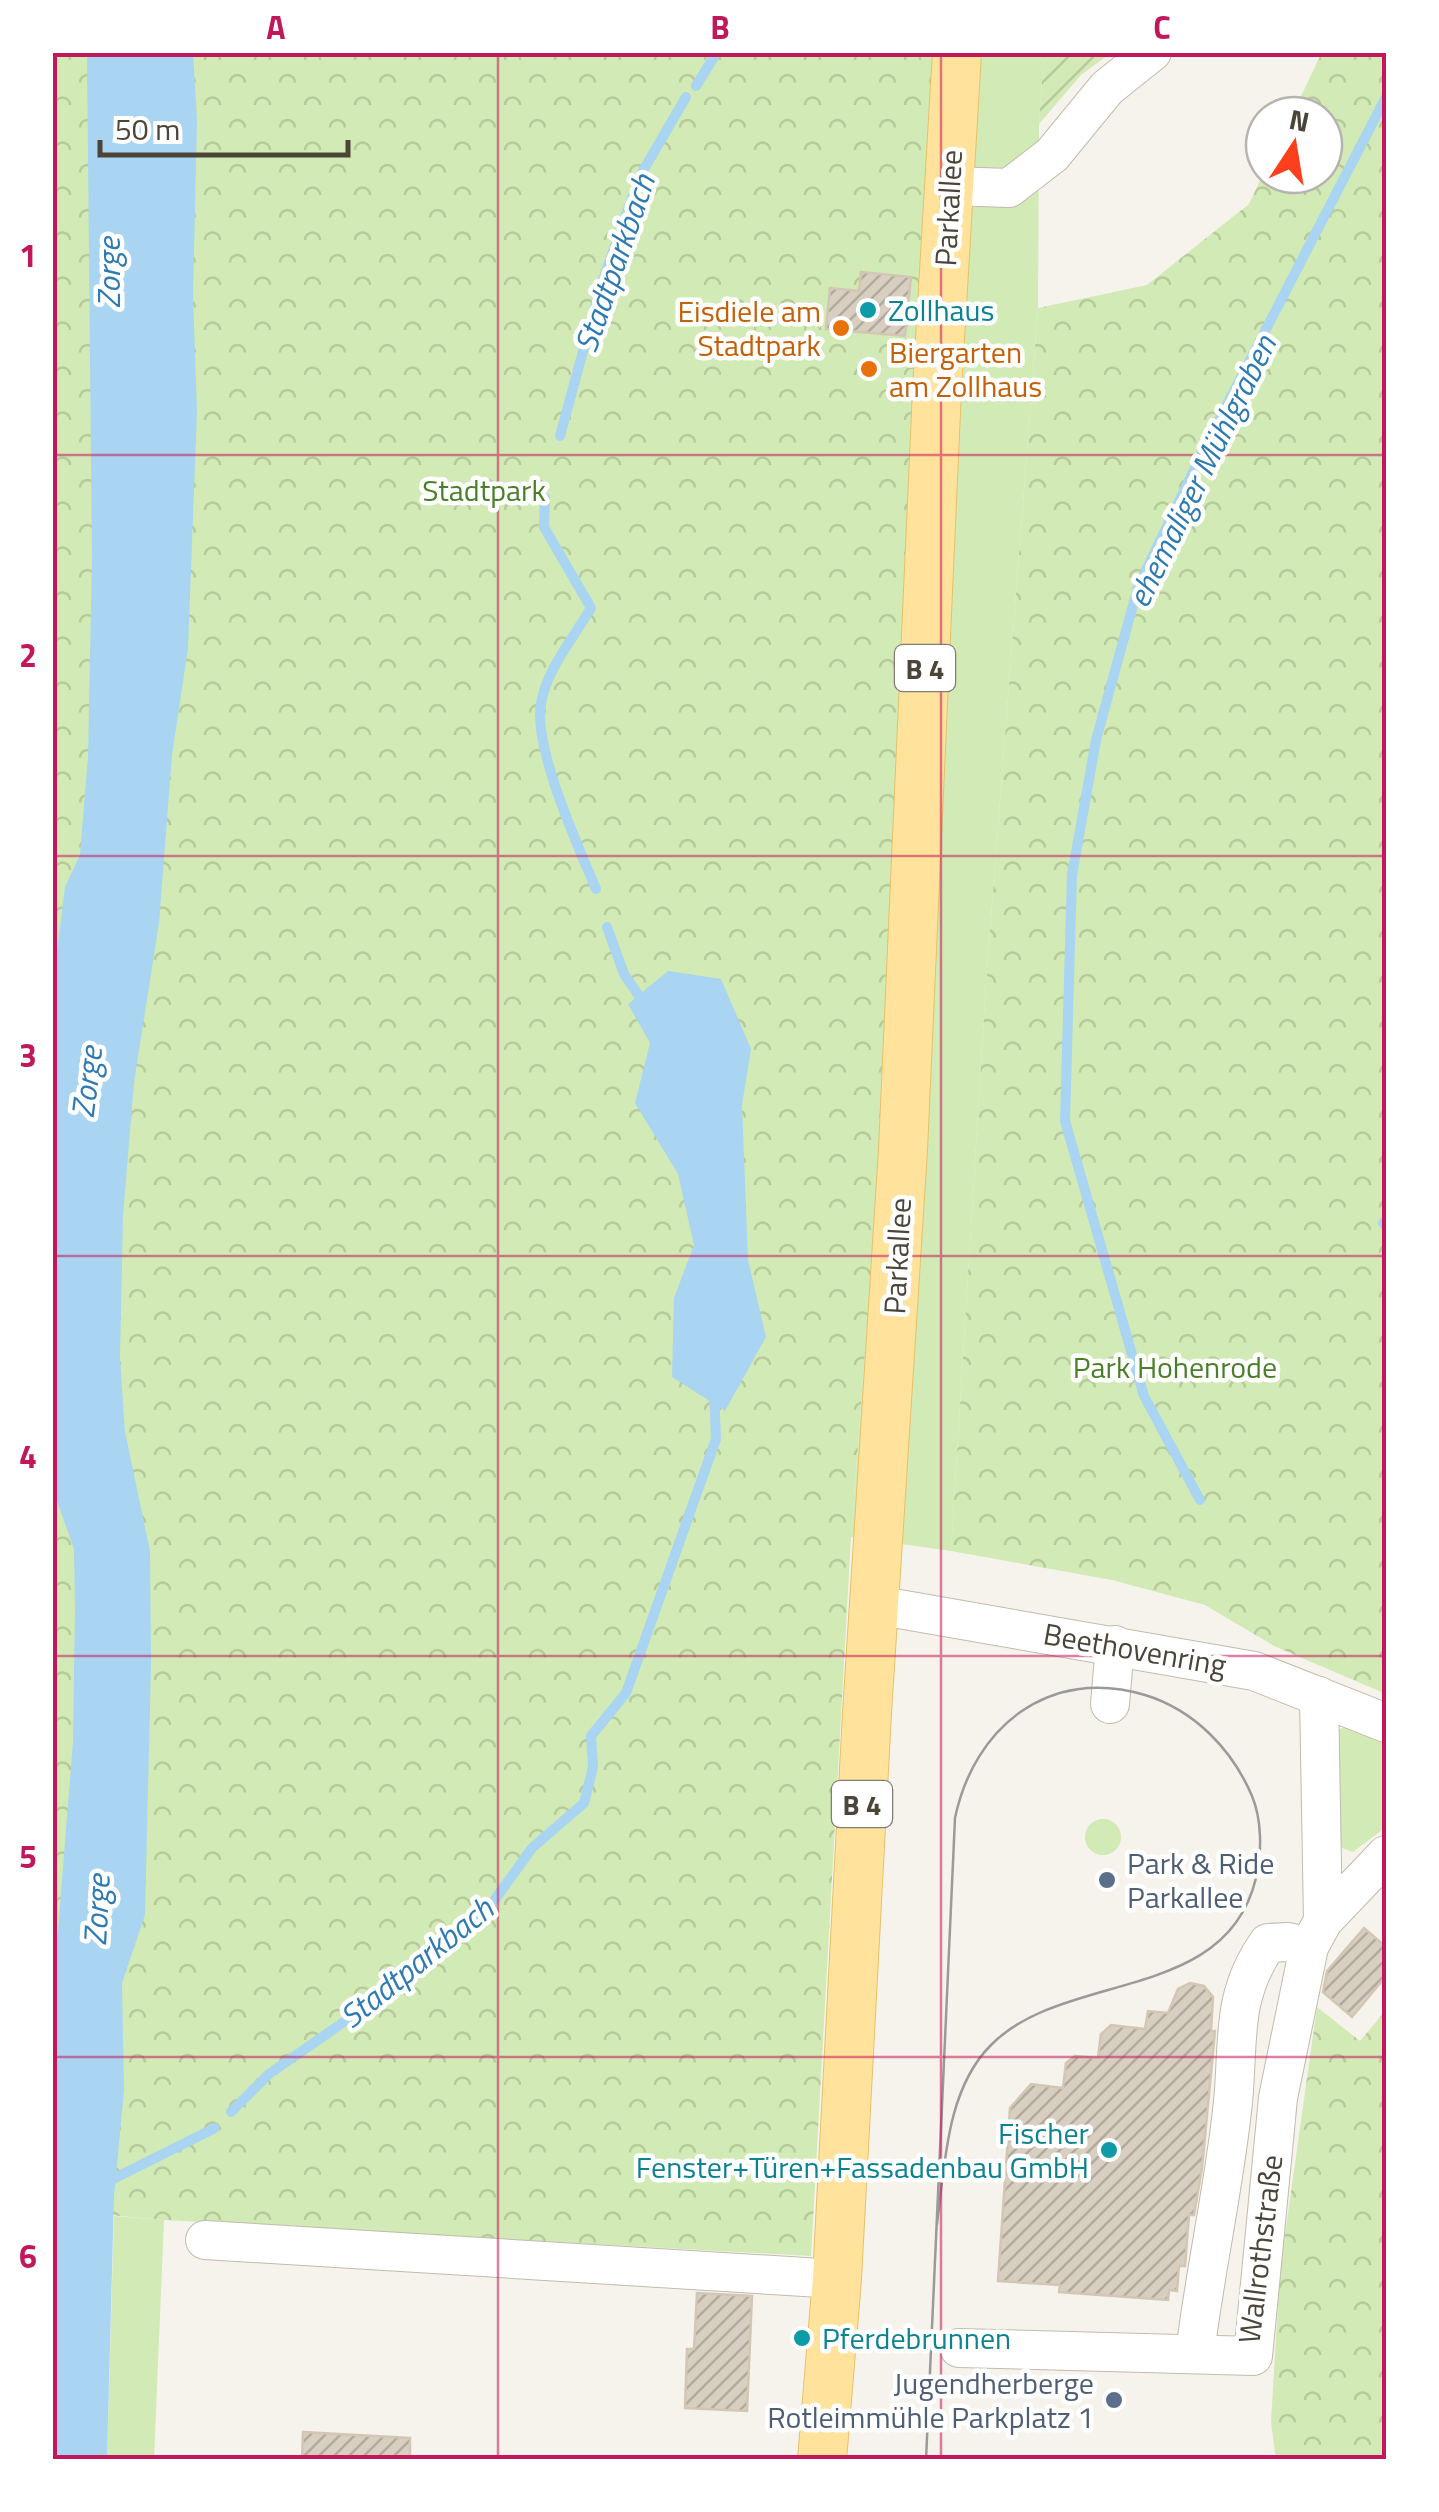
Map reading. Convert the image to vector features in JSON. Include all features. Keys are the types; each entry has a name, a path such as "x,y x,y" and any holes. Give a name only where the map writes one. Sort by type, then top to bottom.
{"main road":[{"name":"Parkallee","path":"822,2460 837,2279 850,2003 902,1169 957,52"}],"street":[{"path":"949,186 1009,188 1052,155 1106,88 1152,52"},
{"name":"Beethovenring","path":"876,1604 1254,1671 1386,1724"},
{"path":"1111,1696 1116,1645"},
{"name":"Wallrothstraße","path":"959,2348 1253,2356 1278,2098 1316,1934 1318,1696"},
{"path":"1195,2353 1233,2108 1233,2057 1248,1974 1268,1942 1288,1942 1316,1934 1386,1855"},
{"path":"205,2240 837,2279"}],"green space":[{"name":"Park Hohenrode","path":"1322,52 1386,53 1386,1694 1274,1646 1205,1605 1112,1580 951,1551 986,983 1038,308 1147,285 1249,204 1253,195 1344,195 1344,95 1302,95"},
{"name":"Stadtpark","path":"52,53 940,53 891,1012 851,1537 811,2256 164,2220 53,2210"},
{"path":"940,53 1044,53 1039,124 1038,308 986,983 951,1551 851,1537 891,1012"},
{"path":"1044,53 1111,53 1081,75 1039,124"},
{"path":"1349,1726 1386,1741 1386,1827 1353,1852 1340,1844 1337,1730"},
{"path":"1103,1819 1116,1824 1121,1837 1116,1850 1103,1855 1090,1850 1085,1837 1090,1824"},
{"path":"1317,2007 1360,2041 1386,2010 1386,2459 1276,2460 1271,2422 1280,2270"},
{"path":"114,2216 164,2220 154,2459 107,2460"}],"water":[{"name":"Zorge","path":"87,53 193,53 197,120 193,296 197,411 188,648 172,755 159,923 134,1082 123,1216 120,1358 125,1432 150,1551 151,1665 145,1915 122,1983 124,2090 114,2196 107,2459 53,2460 52,1950 58,1931 73,1742 75,1609 74,1549 52,1487 53,983 65,887 80,855 88,757 92,557"},
{"path":"668,971 721,979 751,1049 742,1105 748,1260 766,1337 725,1411 672,1377 674,1298 694,1245 678,1174 635,1103 650,1043 628,1004"}],"building":[{"name":"Zollhaus","path":"861,272 911,277 905,336 826,329 830,288 859,291"},
{"path":"1364,1928 1386,1947 1386,1976 1352,2017 1323,1992 1327,1971"},
{"name":"Fischer Fenster+Türen+Fassadenbau GmbH","path":"1190,1983 1204,1986 1213,1997 1211,2031 1215,2031 1202,2168 1194,2215 1189,2215 1185,2266 1179,2266 1177,2291 1169,2290 1168,2300 1059,2292 1060,2285 998,2281 1010,2108 1031,2084 1063,2088 1066,2063 1075,2056 1098,2058 1101,2034 1111,2025 1145,2029 1148,2011 1168,2013 1178,1989"},
{"path":"697,2293 752,2296 747,2411 685,2408 687,2349 694,2349"},
{"path":"303,2432 410,2438 410,2460 302,2460"}],"waterway":[{"name":"Stadtparkbach","path":"696,86 717,52"},
{"name":"Stadtparkbach","path":"560,436 601,285 640,176 686,97"},
{"name":"ehemaliger Mühlgraben","path":"1200,1500 1144,1396 1065,1121 1072,875 1096,740 1138,587 1203,451 1386,97"},
{"name":"Stadtparkbach","path":"545,498 544,527 591,608 549,679 540,723 550,770 596,889"},
{"name":"Stadtparkbach","path":"607,927 624,974 645,1005"},
{"path":"1383,1223 1386,1226"},
{"name":"Stadtparkbach","path":"231,2112 269,2074 384,1994 491,1905 532,1848 584,1803 593,1767 591,1736 626,1693 716,1439 714,1390"},
{"name":"Stadtparkbach","path":"105,2183 215,2128"}],"tram line":[{"path":"926,2460 955,1818 965,1785 979,1756 998,1731 1021,1711 1048,1697 1077,1689 1110,1688 1163,1702 1195,1721 1222,1747 1244,1779 1255,1805 1260,1836 1258,1868 1239,1918 1212,1947 1178,1966 1059,2005 1022,2021 991,2045 976,2063 956,2106 937,2224"}],"place":[{"name":"Zollhaus","path":"868,310"},
{"name":"Eisdiele am Stadtpark","path":"841,328"},
{"name":"Biergarten am Zollhaus","path":"869,369"},
{"name":"Park & Ride Parkallee","path":"1107,1880"},
{"name":"Fischer Fenster+Türen+Fassadenbau GmbH","path":"1109,2150"},
{"name":"Pferdebrunnen","path":"802,2338"},
{"name":"Jugendherberge Rotleimmühle Parkplatz 1","path":"1114,2400"}]}
